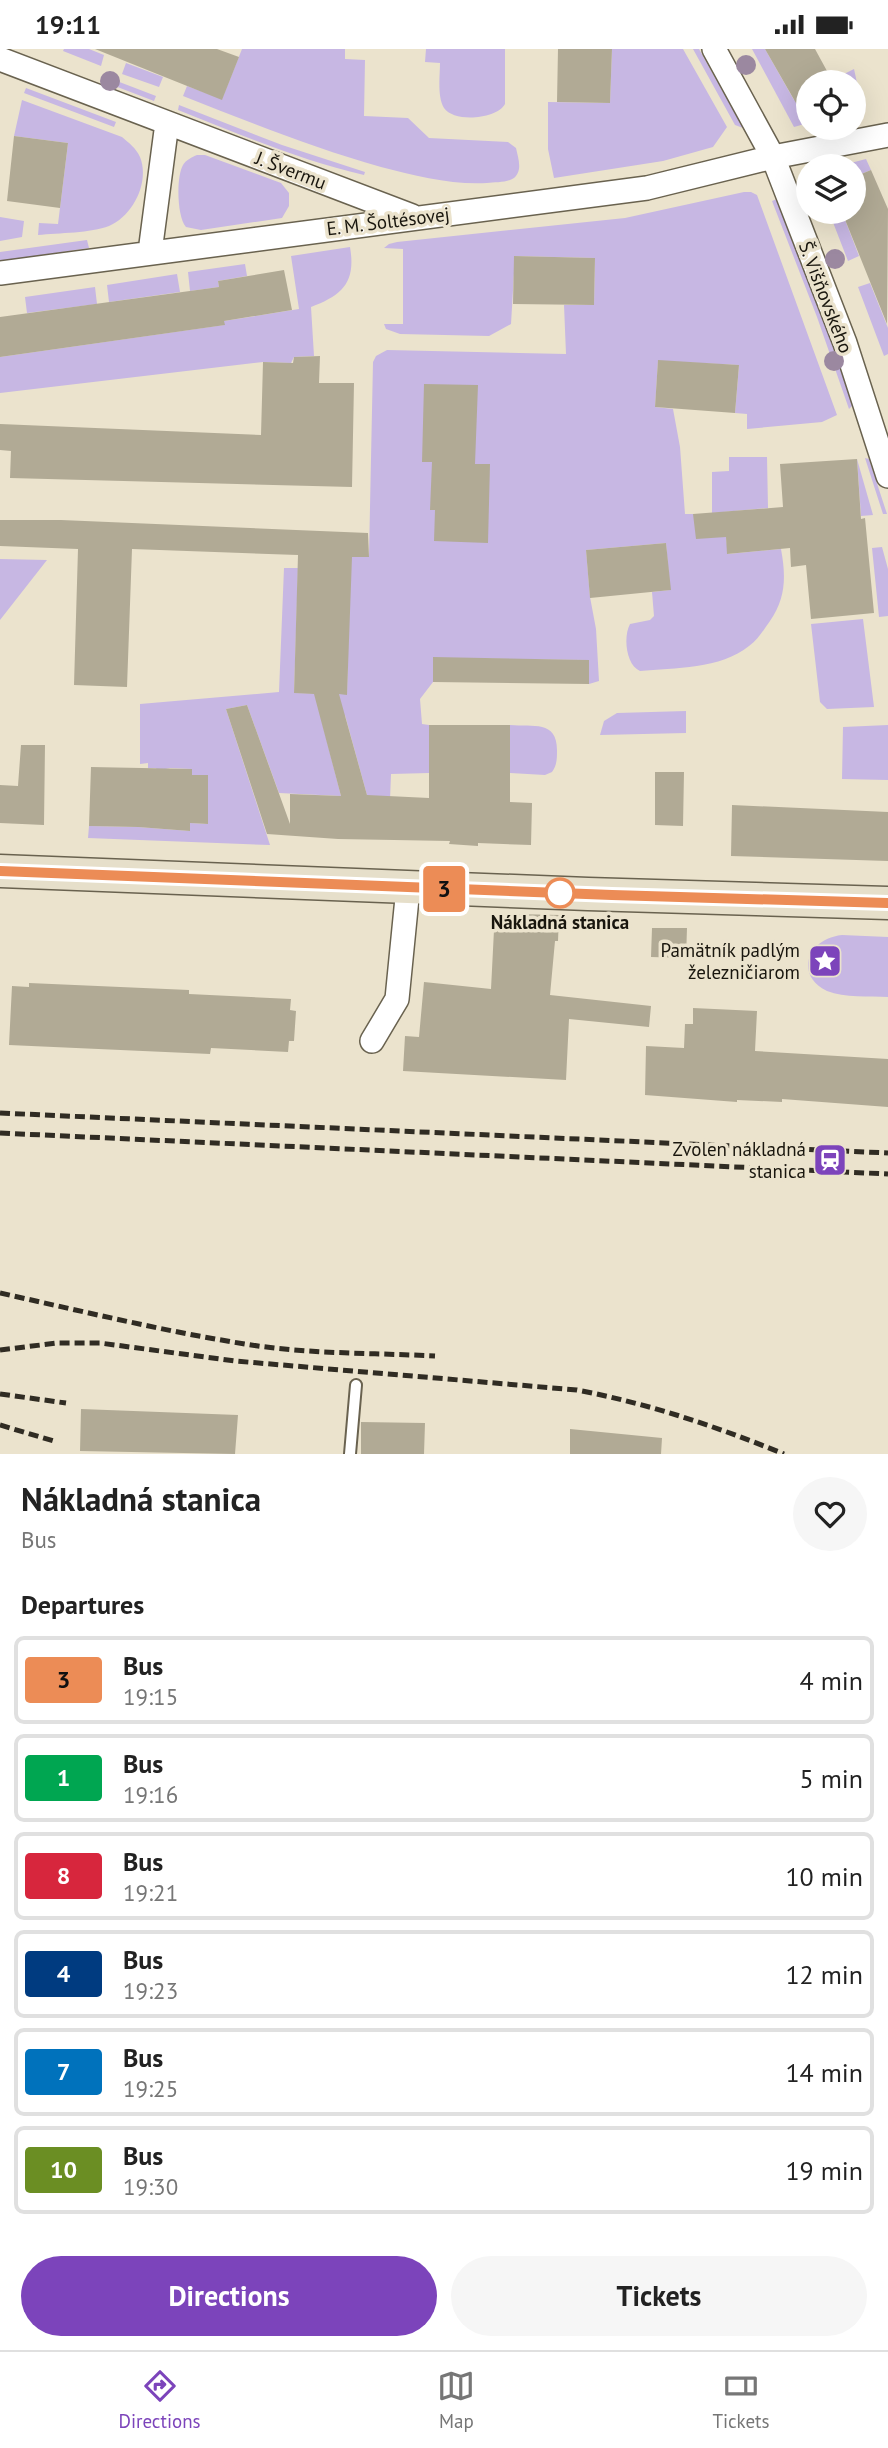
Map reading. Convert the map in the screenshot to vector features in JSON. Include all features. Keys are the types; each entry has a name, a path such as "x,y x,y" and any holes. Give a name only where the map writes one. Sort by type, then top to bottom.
{"street":[{"name":"Š. Višňovského","path":"715,49 773,157 845,343 888,475"},
{"name":"J. Švermu","path":"0,59 415,218"},
{"path":"150,252 167,123"},
{"name":"E. M. Šoltésovej","path":"0,273 647,188 773,157 888,135"},
{"path":"0,871 408,888 888,903"},
{"path":"372,1041 397,999 408,888"}],"lane":[{"path":"350,1454 356,1385"}],"shaded area":[{"path":"89,49 104,55 101,66 63,51"},
{"path":"242,49 345,49 345,59 365,60 364,116 408,118 429,138 508,142 516,148 519,164 517,175 504,182 474,183 407,174 306,143 183,96 187,86 222,99"},
{"path":"426,49 505,49 505,104 485,116 466,117 449,113 440,98 440,63 425,62"},
{"path":"612,49 683,49 727,127 713,147 663,161 554,178 548,149 548,102 610,103"},
{"path":"693,49 699,49 743,128 735,125"},
{"path":"752,49 765,49 794,100 796,99 794,127"},
{"path":"126,63 163,77 159,87 122,74"},
{"path":"109,78 156,96 154,101 107,83"},
{"path":"26,88 116,122 114,127 24,93"},
{"path":"22,100 122,137 136,151 143,167 141,187 132,206 118,221 93,230 38,235 39,223 58,224 68,143 14,136"},
{"path":"179,105 282,145 365,172 364,175 317,162 247,137 178,110"},
{"path":"197,155 205,155 281,183 289,193 289,206 282,218 201,230 186,227 179,206 179,178 184,163"},
{"path":"866,159 871,170 866,172"},
{"path":"744,192 757,195 837,415 822,422 747,429 747,414 735,413 739,365 658,361 655,407 673,409 680,447 685,514 693,514 726,537 728,554 781,549 784,568 782,595 775,612 755,641 738,654 711,663 640,671 629,657 626,643 628,630 630,624 650,620 654,616 652,592 670,590 666,543 586,550 596,629 599,681 589,684 588,660 433,658 433,682 420,699 422,724 429,725 429,773 391,774 390,800 370,806 345,715 322,722 341,796 279,793 247,705 226,709 270,845 88,838 89,826 190,831 190,823 208,824 208,775 192,775 192,769 170,768 157,771 156,768 148,768 148,763 140,764 140,704 279,692 284,568 298,568 294,693 347,694 350,557 369,556 373,362 376,356 387,350 566,354 564,305 594,305 595,258 515,256 511,324 489,336 400,334 386,329 384,324 403,324 403,249 384,248 397,242 625,218"},
{"path":"777,199 822,314 853,405 849,409 772,201"},
{"path":"0,217 24,221 22,237 0,241"},
{"path":"834,224 847,224 859,256 848,261"},
{"path":"87,240 89,248 0,261 0,252"},
{"path":"350,247 351,269 345,286 311,307 314,356 294,357 291,363 263,362 0,393 0,357 224,325 224,321 299,309 291,256"},
{"path":"245,264 247,276 218,281 219,287 190,291 188,272"},
{"path":"177,274 180,292 109,302 107,285"},
{"path":"870,283 888,328 888,354 884,356 858,287"},
{"path":"95,287 97,304 27,313 25,297"},
{"path":"729,457 767,457 768,508 712,513 712,472 729,471"},
{"path":"865,458 869,459 887,514 883,514"},
{"path":"857,459 873,515 861,516"},
{"path":"882,547 888,569 888,616 879,617 872,548"},
{"path":"0,559 47,560 0,620"},
{"path":"863,619 874,707 827,709 820,702 811,624"},
{"path":"686,711 686,733 600,735 604,721 617,713"},
{"path":"510,725 542,727 553,734 557,756 552,772 545,775 510,773"},
{"path":"888,725 888,780 842,779 843,727"},
{"path":"842,935 888,937 888,997 834,993 817,984 811,976 808,968 813,951 820,943"}],"building":[{"path":"95,49 217,49 239,57 222,100"},
{"path":"558,49 612,49 610,103 557,102"},
{"path":"765,49 815,49 826,70 796,70 796,103"},
{"path":"14,136 68,143 60,208 7,201"},
{"path":"871,170 888,209 887,324 847,224 866,224 866,172"},
{"path":"514,256 595,258 594,305 513,304"},
{"path":"284,270 292,310 224,321 225,325 0,357 0,317 219,287 218,281"},
{"path":"320,356 319,383 354,383 352,487 10,478 11,451 0,450 0,424 261,435 263,362 293,363 294,357"},
{"path":"658,360 739,365 735,413 655,407"},
{"path":"424,384 478,385 475,464 490,464 488,543 434,541 435,510 430,510 432,462 422,462"},
{"path":"857,459 861,519 865,518 874,613 811,619 806,565 791,567 790,548 727,554 726,537 696,539 693,514 783,507 780,464"},
{"path":"0,520 61,520 368,533 369,557 352,557 347,695 339,694 367,795 429,798 429,725 510,725 510,802 532,803 531,845 478,843 478,846 449,844 450,841 338,839 267,834 226,709 247,705 290,824 290,794 341,796 314,694 294,693 298,555 132,549 127,687 74,685 78,549 0,546"},
{"path":"666,543 671,590 590,598 586,550"},
{"path":"433,657 589,660 589,684 433,682"},
{"path":"21,745 45,745 44,825 0,823 0,785 18,786"},
{"path":"91,767 192,769 192,775 208,775 208,824 190,823 190,831 89,826"},
{"path":"655,772 684,772 683,826 655,825"},
{"path":"732,805 888,812 888,861 731,856"},
{"path":"514,914 559,915 550,995 651,1006 649,1027 569,1019 566,1080 403,1071 405,1036 419,1037 424,982 491,989 494,930 513,931"},
{"path":"652,928 687,928 686,958 651,957"},
{"path":"29,983 189,990 189,994 291,999 290,1010 296,1011 294,1041 289,1041 288,1052 211,1048 210,1054 9,1045 12,986 29,987"},
{"path":"693,1008 757,1011 755,1051 888,1059 888,1107 782,1099 782,1102 737,1102 645,1095 646,1046 684,1048 685,1024 693,1024"},
{"path":"81,1409 238,1415 235,1454 80,1451"},
{"path":"361,1422 425,1423 424,1454 361,1454"},
{"path":"570,1429 662,1438 661,1454 570,1454"}],"railway":[{"path":"0,1113 888,1153"},
{"path":"0,1133 888,1174"},
{"path":"0,1293 161,1329 258,1346 324,1352 435,1356"},
{"path":"0,1350 57,1343 100,1343 235,1361 577,1390 682,1417 784,1454"},
{"path":"0,1394 66,1403"},
{"path":"0,1425 57,1442"}],"bus line":[{"name":"3","path":"0,871 759,901 888,903"}],"place":[{"name":"Nákladná stanica","path":"560,893"},
{"name":"Pamätník padlým železničiarom","path":"825,961"},
{"name":"Zvolen nákladná stanica","path":"830,1160"}]}
